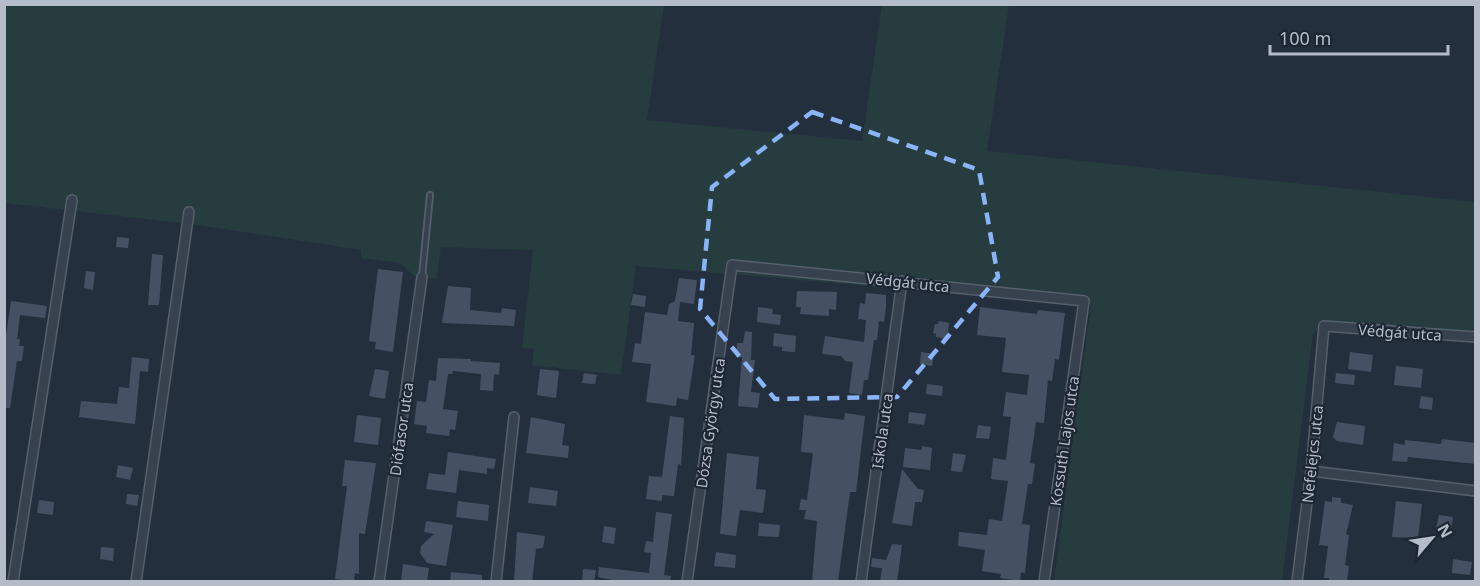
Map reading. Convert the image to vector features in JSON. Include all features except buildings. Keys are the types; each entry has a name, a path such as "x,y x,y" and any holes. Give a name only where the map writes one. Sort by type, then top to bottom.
{"street":[{"path":"13,582 72,200"},
{"path":"136,582 189,212"},
{"name":"Védgát utca","path":"732,265 1084,301"},
{"name":"Dózsa György utca","path":"687,582 732,265"},
{"name":"Diófasor utca","path":"379,582 422,277"},
{"name":"Iskola utca","path":"861,582 902,281"},
{"name":"Kossuth Lajos utca","path":"1044,582 1084,301"},
{"name":"Védgát utca","path":"1324,326 1476,338"},
{"name":"Nefelejcs utca","path":"1297,582 1311,471 1324,326"},
{"path":"496,582 514,417"},
{"path":"1311,471 1476,490"}],"lane":[{"path":"422,277 430,195"}],"highlighted area":[{"path":"812,112 979,170 998,277 897,397 775,399 700,309 712,187"}],"green space":[{"path":"5,5 664,5 647,120 862,141 882,5 1009,5 987,151 1475,202 1475,338 1324,325 1313,333 1282,581 1054,581 1091,305 636,266 621,375 532,365 534,349 522,348 533,250 441,247 437,279 414,276 400,263 361,258 361,250 198,225 5,203"}]}
